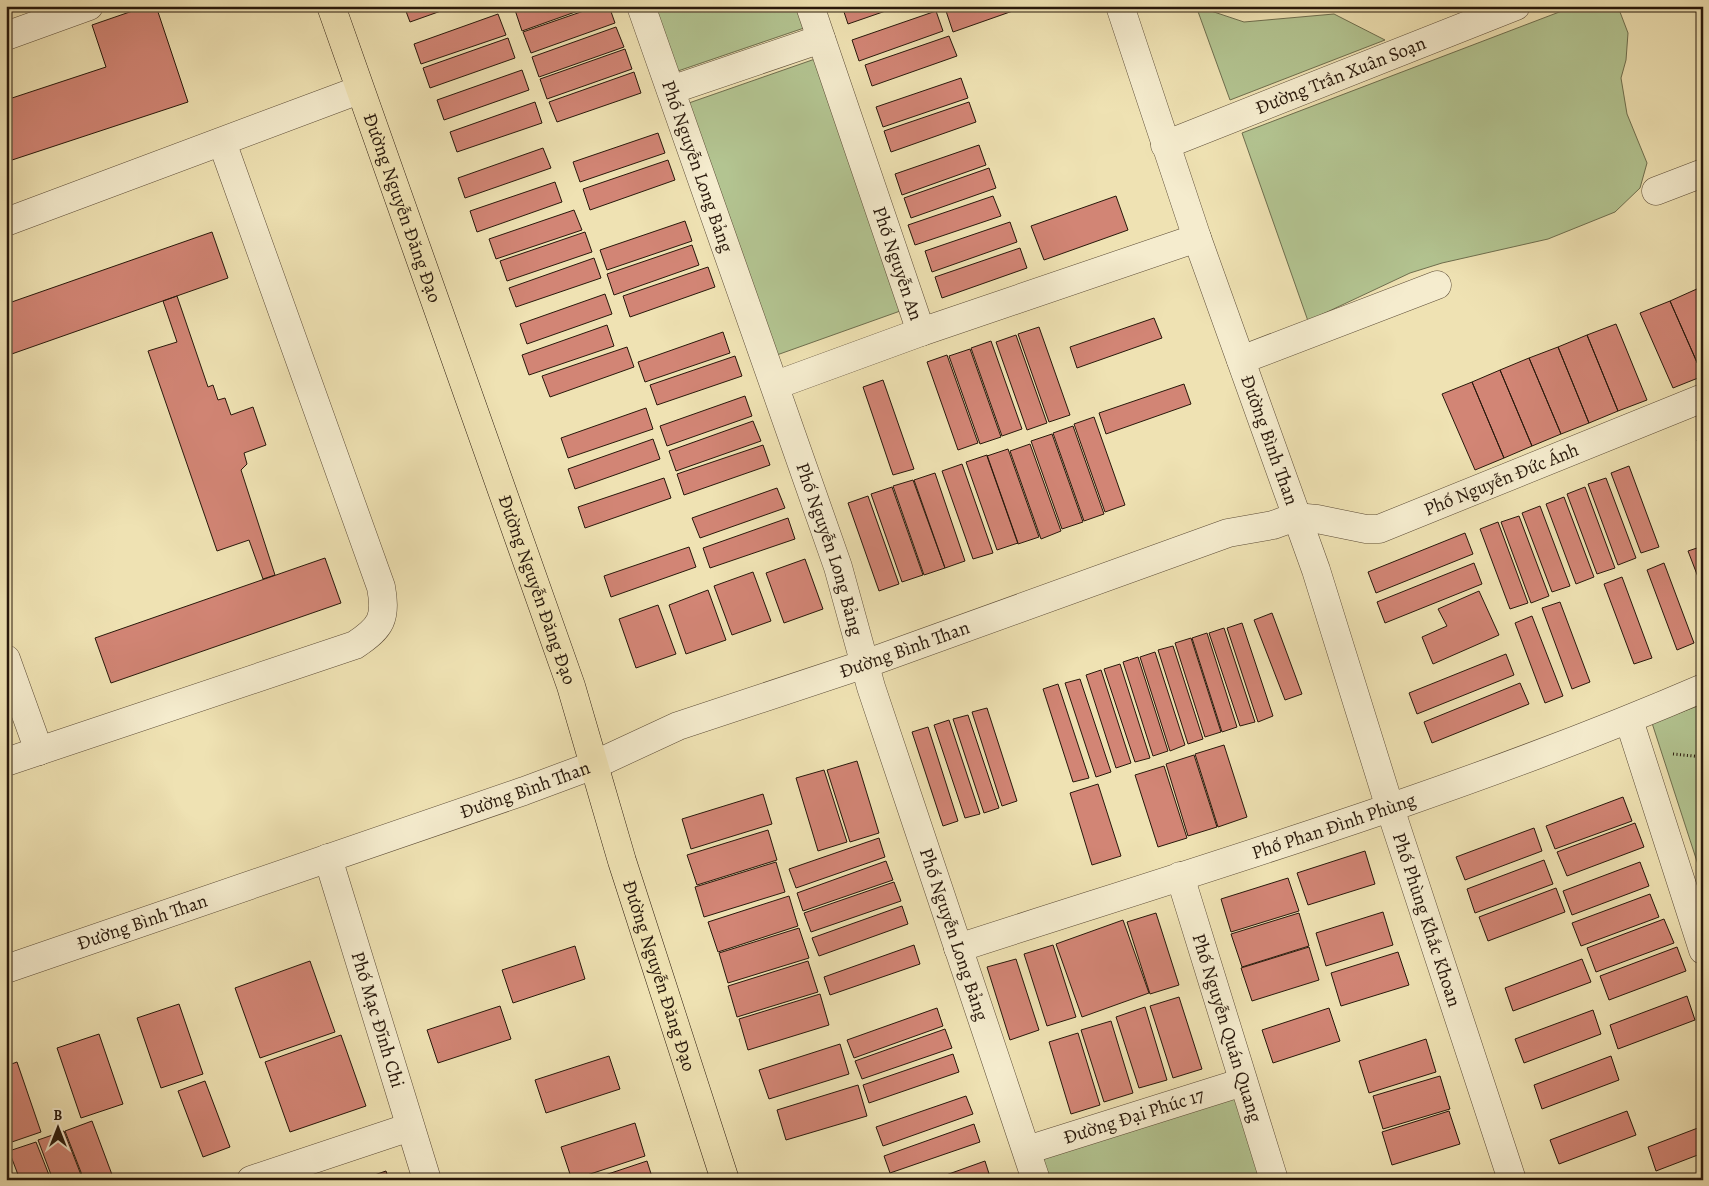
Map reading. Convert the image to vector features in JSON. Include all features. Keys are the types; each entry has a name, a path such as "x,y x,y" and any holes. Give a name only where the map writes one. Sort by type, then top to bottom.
{"main road":[{"name":"Đường Nguyễn Đăng Đạo","path":"331,6 359,90 571,686 622,861 725,1180"}],"street":[{"path":"6,36 88,6"},
{"name":"Phố Nguyễn Long Bảng","path":"642,6 776,384 847,593 871,688 1036,1180"},
{"name":"Phố Nguyễn An","path":"810,6 921,332 1197,238"},
{"name":"Đường Bình Than","path":"6,969 594,765 678,726 865,664 1228,533 1273,525 1295,517 1165,145 1120,6"},
{"name":"Đường Trần Xuân Soạn","path":"1165,145 1516,6"},
{"path":"671,90 821,39"},
{"path":"6,222 359,90"},
{"path":"6,762 355,645 380,624 385,607 381,587 222,142"},
{"path":"1656,191 1703,173"},
{"path":"1241,360 1437,285"},
{"path":"776,384 921,332"},
{"name":"Phố Nguyễn Đức Ánh","path":"1295,517 1317,519 1366,529 1379,529 1703,398"},
{"name":"Phố Phùng Khắc Khoan","path":"1295,517 1316,570 1390,808 1512,1180"},
{"path":"6,659 39,751"},
{"name":"Phố Phan Đình Phùng","path":"958,948 1390,808 1629,720 1703,688"},
{"path":"1629,720 1703,950"},
{"name":"Phố Mạc Đĩnh Chi","path":"328,858 427,1180"},
{"name":"Phố Nguyễn Quán Quang","path":"1180,876 1274,1180"},
{"name":"Đường Đại Phúc 17","path":"1027,1150 1243,1082"},
{"path":"251,1180 410,1127"}],"path":[{"path":"1666,754 1703,757"}],"green space":[{"path":"652,6 797,6 804,28 675,72"},
{"path":"1196,6 1244,22 1334,14 1385,40 1230,100"},
{"path":"1575,6 1616,6 1628,33 1626,60 1621,78 1627,114 1647,163 1640,188 1615,212 1548,239 1442,263 1410,273 1308,321 1242,133"},
{"path":"815,59 903,310 774,356 686,104"},
{"path":"1703,704 1703,880 1652,723"},
{"path":"1243,1082 1274,1180 1036,1180 1027,1150"}],"building":[{"path":"147,6 156,6 188,102 6,162 6,100 106,67 92,25"},
{"path":"404,6 455,6 410,22"},
{"path":"526,6 592,6 522,31 515,10"},
{"path":"598,6 609,6 615,23 531,53 523,32"},
{"path":"842,6 900,6 848,24"},
{"path":"961,6 1027,6 953,32 946,11"},
{"path":"936,11 943,31 859,61 852,40"},
{"path":"498,14 506,35 421,64 414,44"},
{"path":"616,27 624,47 539,77 532,57"},
{"path":"949,36 957,56 872,86 865,65"},
{"path":"508,38 515,58 430,88 423,68"},
{"path":"625,49 632,69 547,99 540,79"},
{"path":"522,70 529,90 444,120 437,100"},
{"path":"634,72 641,93 557,122 549,102"},
{"path":"961,78 968,98 883,127 876,107"},
{"path":"535,102 542,123 457,152 450,132"},
{"path":"969,102 976,122 891,152 884,131"},
{"path":"658,133 665,153 580,182 573,162"},
{"path":"979,145 986,165 902,195 895,174"},
{"path":"543,148 551,168 465,198 458,178"},
{"path":"668,160 675,180 590,210 583,189"},
{"path":"989,168 996,188 911,218 904,198"},
{"path":"555,182 562,202 477,232 470,211"},
{"path":"993,196 1001,216 915,245 908,225"},
{"path":"1116,196 1128,230 1044,260 1031,226"},
{"path":"574,210 582,230 496,259 489,239"},
{"path":"685,221 692,241 607,270 600,250"},
{"path":"1010,222 1017,242 932,272 925,251"},
{"path":"212,232 228,278 6,356 6,304"},
{"path":"585,232 592,252 507,281 500,261"},
{"path":"692,245 699,265 614,295 607,274"},
{"path":"1020,248 1027,268 942,298 935,277"},
{"path":"594,258 601,278 516,307 509,288"},
{"path":"708,267 715,287 630,317 623,296"},
{"path":"1699,288 1703,298 1703,376 1670,301"},
{"path":"605,294 612,314 527,344 520,324"},
{"path":"177,296 208,387 213,385 218,400 225,398 231,415 253,407 266,445 244,453 247,464 241,470 275,575 263,579 249,540 217,551 148,351 177,342 163,301"},
{"path":"1670,301 1703,376 1673,388 1640,313"},
{"path":"1154,318 1162,338 1077,368 1070,347"},
{"path":"1616,324 1647,400 1618,411 1587,335"},
{"path":"607,325 614,346 529,375 522,355"},
{"path":"1039,327 1070,415 1049,422 1018,334"},
{"path":"723,332 730,353 645,382 638,362"},
{"path":"1016,335 1047,423 1027,430 996,342"},
{"path":"1587,335 1618,411 1589,423 1558,347"},
{"path":"991,341 1022,429 1002,436 971,348"},
{"path":"627,347 634,367 550,397 542,376"},
{"path":"1558,347 1589,423 1561,434 1529,358"},
{"path":"970,349 1001,437 980,444 949,356"},
{"path":"947,355 978,443 958,450 927,362"},
{"path":"735,356 742,376 657,405 650,385"},
{"path":"1529,358 1561,434 1532,446 1500,370"},
{"path":"1500,370 1532,446 1504,458 1472,382"},
{"path":"883,380 914,469 893,475 863,387"},
{"path":"1472,382 1504,458 1475,470 1442,394"},
{"path":"1184,384 1191,404 1106,434 1099,413"},
{"path":"745,396 752,416 667,446 660,426"},
{"path":"646,408 653,429 568,458 561,438"},
{"path":"1094,417 1125,505 1105,512 1074,424"},
{"path":"753,421 761,441 676,471 669,451"},
{"path":"1073,426 1104,514 1084,521 1053,433"},
{"path":"1052,434 1083,522 1062,529 1031,441"},
{"path":"1703,438 1703,455 1697,440"},
{"path":"653,439 660,459 575,489 568,469"},
{"path":"1030,444 1061,531 1041,539 1010,451"},
{"path":"763,445 770,465 684,495 677,474"},
{"path":"1008,449 1039,537 1018,544 987,456"},
{"path":"987,455 1018,543 997,550 966,462"},
{"path":"962,464 993,553 973,559 942,471"},
{"path":"1629,466 1659,547 1641,553 1611,473"},
{"path":"935,473 965,561 945,568 914,480"},
{"path":"664,478 671,498 585,528 578,507"},
{"path":"1606,478 1636,558 1618,565 1588,484"},
{"path":"913,480 945,568 924,575 893,486"},
{"path":"892,487 923,575 902,582 871,494"},
{"path":"1585,487 1615,568 1597,574 1567,494"},
{"path":"777,488 785,508 700,538 692,518"},
{"path":"868,496 899,584 879,591 848,503"},
{"path":"1564,497 1594,577 1576,584 1546,504"},
{"path":"1540,506 1570,586 1552,592 1522,513"},
{"path":"1519,516 1549,596 1531,603 1501,522"},
{"path":"788,518 795,539 710,568 703,548"},
{"path":"1498,522 1528,603 1510,609 1480,529"},
{"path":"1465,533 1473,554 1376,593 1368,572"},
{"path":"1703,546 1703,590 1688,551"},
{"path":"689,547 696,567 611,597 604,576"},
{"path":"325,558 341,603 111,683 95,638"},
{"path":"805,559 823,609 784,623 766,573"},
{"path":"1474,563 1482,584 1385,623 1377,602"},
{"path":"1664,563 1694,643 1677,650 1647,570"},
{"path":"753,572 771,621 732,635 714,586"},
{"path":"1622,577 1652,658 1634,664 1604,584"},
{"path":"708,590 726,640 686,654 669,605"},
{"path":"1479,591 1499,635 1433,664 1422,637 1447,626 1438,609"},
{"path":"1560,602 1590,682 1572,689 1542,608"},
{"path":"658,605 676,654 636,668 619,619"},
{"path":"1272,613 1302,694 1285,700 1254,620"},
{"path":"1532,616 1563,696 1545,703 1515,623"},
{"path":"1242,623 1273,716 1258,722 1227,628"},
{"path":"1224,628 1255,722 1240,726 1209,633"},
{"path":"1207,633 1237,727 1222,732 1192,638"},
{"path":"1191,638 1221,732 1205,737 1175,643"},
{"path":"1173,646 1203,739 1188,744 1158,650"},
{"path":"1155,652 1185,745 1170,751 1140,657"},
{"path":"1506,654 1514,675 1417,714 1409,693"},
{"path":"1138,657 1168,751 1153,756 1123,662"},
{"path":"1120,664 1150,758 1135,762 1104,669"},
{"path":"1101,670 1131,763 1116,768 1086,675"},
{"path":"1080,679 1111,772 1096,777 1065,683"},
{"path":"1520,683 1529,704 1432,743 1424,722"},
{"path":"1058,684 1089,778 1073,782 1043,689"},
{"path":"987,708 1017,801 1002,806 972,712"},
{"path":"968,715 999,808 984,813 953,719"},
{"path":"949,720 980,814 965,818 934,725"},
{"path":"928,727 958,821 943,826 912,732"},
{"path":"1224,745 1247,817 1218,827 1195,754"},
{"path":"1194,755 1217,827 1188,836 1166,764"},
{"path":"857,761 879,833 850,842 827,770"},
{"path":"1164,766 1187,838 1158,847 1135,775"},
{"path":"824,770 847,842 818,851 796,778"},
{"path":"1098,784 1121,856 1092,865 1070,793"},
{"path":"763,794 772,824 691,849 682,819"},
{"path":"1623,797 1632,821 1555,849 1546,826"},
{"path":"1635,823 1644,847 1567,876 1557,852"},
{"path":"1534,828 1542,851 1465,880 1456,857"},
{"path":"768,830 777,860 697,885 687,855"},
{"path":"879,838 885,857 796,888 789,869"},
{"path":"1365,851 1375,884 1308,905 1297,873"},
{"path":"1544,860 1553,884 1475,913 1467,889"},
{"path":"886,861 893,880 803,911 797,893"},
{"path":"776,862 785,892 704,917 695,887"},
{"path":"1640,862 1649,886 1572,915 1563,891"},
{"path":"1288,878 1299,911 1231,932 1221,899"},
{"path":"894,882 901,901 811,932 804,913"},
{"path":"1556,888 1565,912 1488,941 1479,917"},
{"path":"1650,894 1659,917 1581,946 1572,923"},
{"path":"789,896 798,926 718,952 708,922"},
{"path":"902,906 908,924 819,956 812,938"},
{"path":"1383,912 1393,945 1326,966 1316,933"},
{"path":"1156,913 1179,985 1150,994 1127,922"},
{"path":"1299,913 1309,946 1242,967 1231,934"},
{"path":"1664,919 1674,943 1596,972 1587,948"},
{"path":"1123,920 1149,993 1082,1017 1056,944"},
{"path":"799,928 809,958 728,983 719,953"},
{"path":"914,945 920,964 830,995 824,977"},
{"path":"1053,945 1076,1017 1047,1026 1024,954"},
{"path":"575,946 585,979 513,1003 502,970"},
{"path":"1309,947 1319,980 1252,1001 1241,968"},
{"path":"1677,947 1686,971 1609,1000 1600,976"},
{"path":"1398,952 1409,985 1341,1006 1331,973"},
{"path":"1016,959 1039,1030 1010,1040 987,967"},
{"path":"1582,959 1591,982 1513,1011 1505,988"},
{"path":"310,961 335,1032 260,1058 235,988"},
{"path":"808,961 818,992 737,1017 728,986"},
{"path":"820,994 829,1025 748,1050 739,1019"},
{"path":"1687,996 1695,1020 1618,1049 1610,1025"},
{"path":"1179,997 1202,1069 1173,1078 1150,1006"},
{"path":"179,1004 203,1074 161,1088 137,1018"},
{"path":"500,1006 511,1039 438,1063 427,1030"},
{"path":"1145,1007 1167,1080 1139,1088 1116,1017"},
{"path":"937,1008 943,1026 854,1058 847,1040"},
{"path":"1329,1008 1340,1041 1273,1063 1262,1030"},
{"path":"1593,1010 1601,1034 1524,1063 1515,1039"},
{"path":"1111,1021 1133,1093 1104,1102 1081,1030"},
{"path":"945,1029 952,1048 862,1079 855,1061"},
{"path":"1078,1033 1100,1105 1071,1114 1049,1042"},
{"path":"99,1034 123,1104 81,1118 57,1048"},
{"path":"341,1035 366,1106 290,1132 265,1062"},
{"path":"1426,1039 1436,1072 1369,1093 1359,1061"},
{"path":"840,1044 849,1074 769,1099 759,1070"},
{"path":"953,1054 959,1072 869,1103 863,1085"},
{"path":"609,1056 620,1089 546,1113 535,1080"},
{"path":"1611,1056 1619,1080 1542,1109 1534,1085"},
{"path":"17,1062 41,1132 6,1144 6,1066"},
{"path":"1440,1076 1450,1109 1383,1129 1373,1096"},
{"path":"205,1081 230,1147 203,1157 178,1091"},
{"path":"858,1085 867,1116 786,1140 777,1110"},
{"path":"966,1096 973,1114 883,1146 876,1127"},
{"path":"1449,1111 1460,1144 1392,1165 1382,1132"},
{"path":"1627,1111 1636,1135 1559,1164 1550,1140"},
{"path":"92,1121 114,1180 84,1180 65,1131"},
{"path":"635,1123 645,1156 572,1180 561,1147"},
{"path":"974,1124 980,1142 890,1173 884,1156"},
{"path":"1703,1126 1703,1153 1656,1171 1648,1147"},
{"path":"64,1131 83,1180 53,1180 38,1140"},
{"path":"36,1142 51,1180 20,1180 9,1151"},
{"path":"647,1161 653,1180 590,1180"},
{"path":"985,1161 991,1180 932,1180"},
{"path":"386,1171 389,1180 360,1180"}]}
